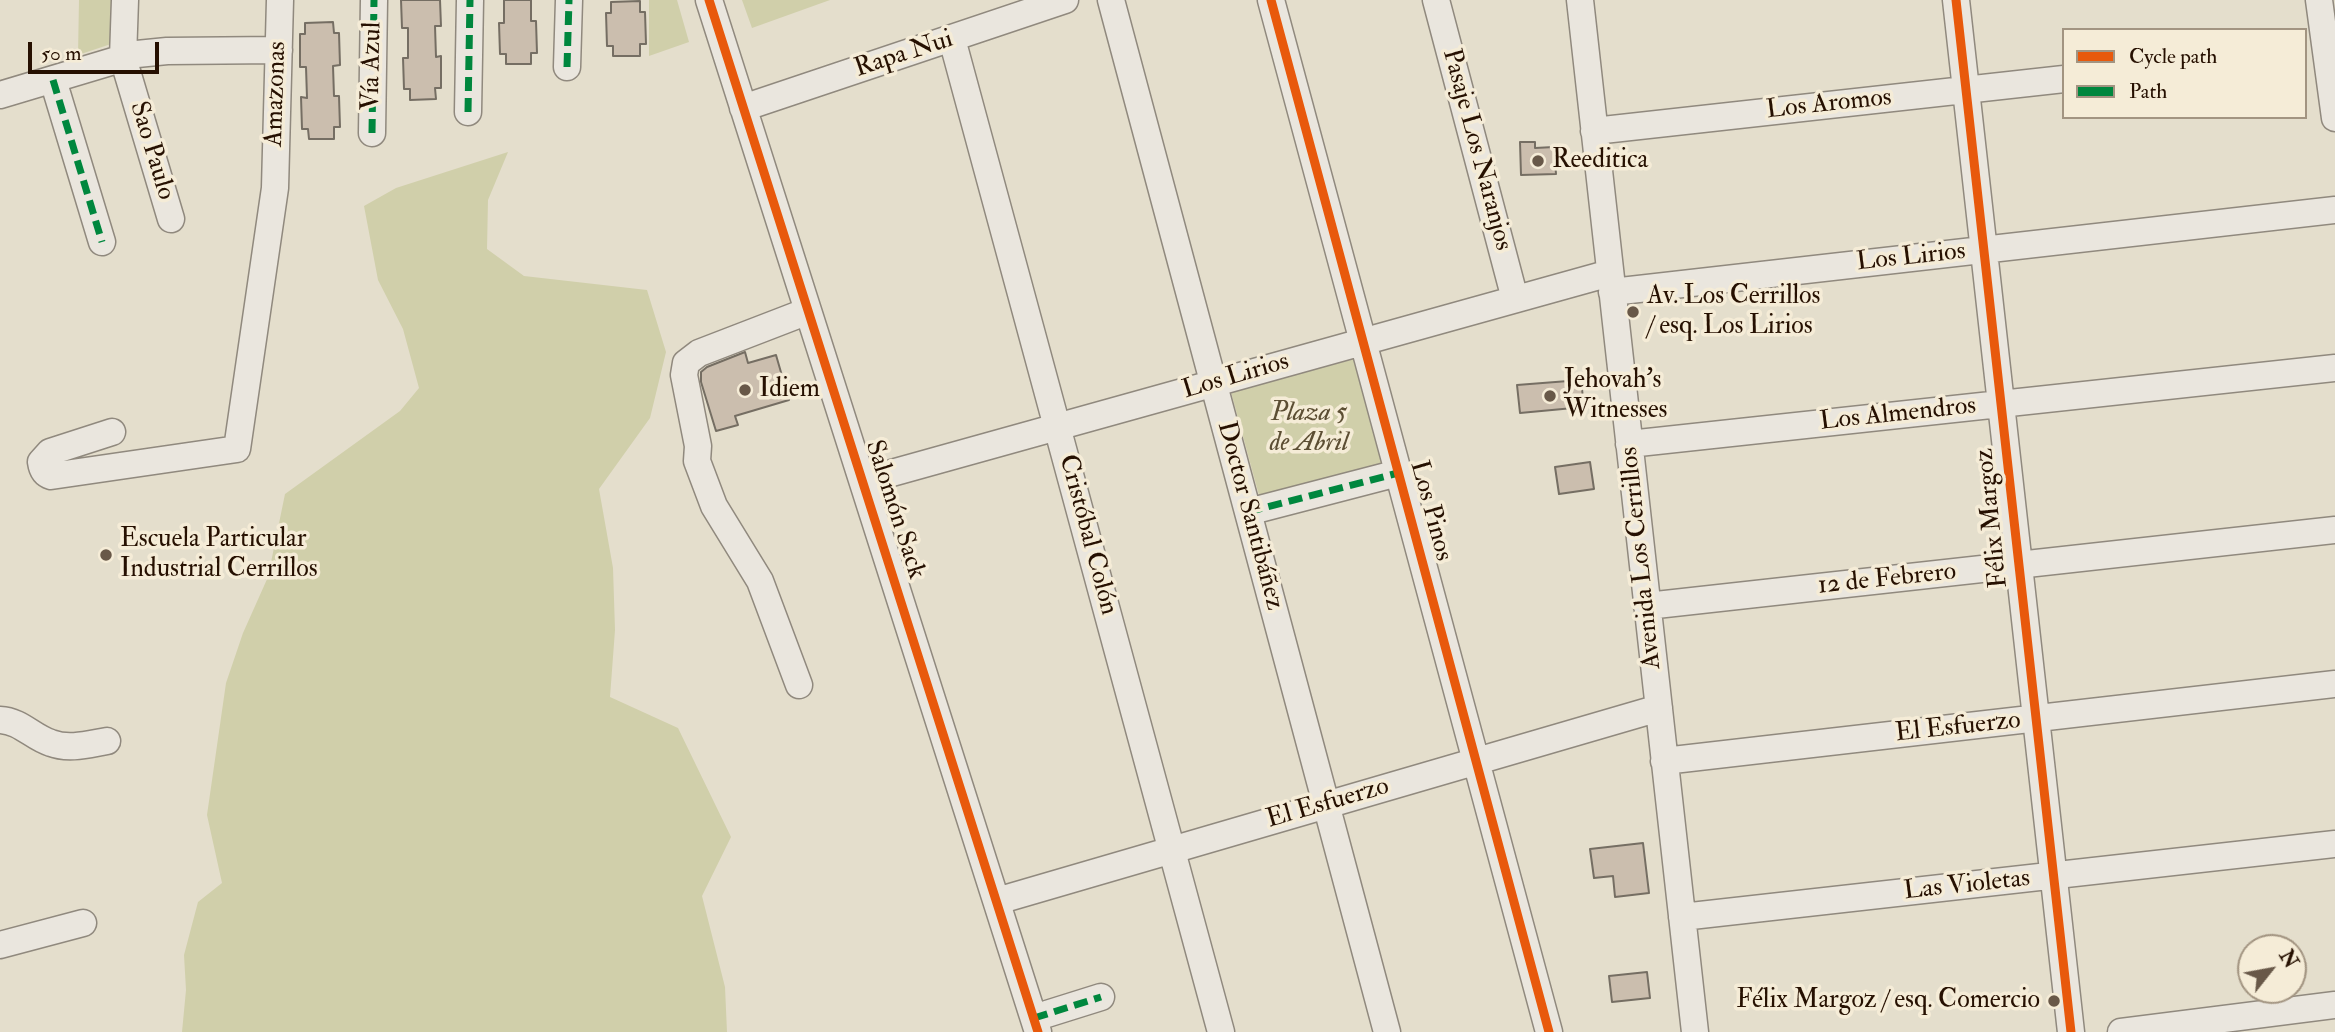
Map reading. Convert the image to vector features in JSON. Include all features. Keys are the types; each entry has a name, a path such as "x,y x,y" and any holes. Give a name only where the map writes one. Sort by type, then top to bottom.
{"street":[{"name":"Sao Paulo","path":"125,0 123,58 172,219"},
{"name":"Amazonas","path":"112,432 50,452 41,462 42,468 51,476 237,449 275,188 280,0"},
{"name":"Vía Azul","path":"372,132 374,0"},
{"path":"468,112 470,0"},
{"path":"567,67 569,0"},
{"name":"Salomón Sack","path":"709,0 1036,1025"},
{"name":"Rapa Nui","path":"743,108 1065,0"},
{"name":"Doctor Santibáñez","path":"1111,0 1387,1032"},
{"name":"Los Pinos","path":"1271,0 1549,1032"},
{"name":"Pasaje Los Naranjos","path":"1436,0 1515,299"},
{"name":"Avenida Los Cerrillos","path":"1580,0 1695,1032"},
{"name":"Félix Margoz","path":"1956,0 2071,1032"},
{"path":"2319,0 2316,51 2335,118"},
{"name":"Cristóbal Colón","path":"952,39 1221,1032"},
{"path":"0,95 137,54 167,51 279,50"},
{"name":"Los Aromos","path":"1594,131 2062,79"},
{"path":"53,80 102,242"},
{"name":"Los Lirios","path":"863,481 1515,299 1611,282 1984,250 2335,210"},
{"path":"799,685 760,581 714,506 697,461 698,446 684,375 687,363 699,352 808,311"},
{"name":"Los Almendros","path":"1629,444 2335,368"},
{"path":"1248,512 1398,473"},
{"name":"12 de Febrero","path":"1647,606 2335,530"},
{"name":"El Esfuerzo","path":"1664,761 2335,684"},
{"name":"El Esfuerzo","path":"997,901 1658,708"},
{"path":"0,720 23,726 52,744 81,746 107,741"},
{"name":"Las Violetas","path":"1682,917 2335,844"},
{"path":"0,945 83,923"},
{"path":"1036,1025 1101,997"},
{"path":"2121,1032 2335,1005"}],"green space":[{"path":"79,0 119,0 114,43 78,55"},
{"path":"649,0 677,0 689,42 649,56"},
{"path":"742,0 830,0 752,28"},
{"path":"508,152 488,200 487,249 524,276 647,290 666,352 650,418 599,489 613,568 615,630 610,697 678,728 731,837 702,896 725,987 727,1032 182,1032 186,990 184,955 198,902 222,883 207,815 226,683 243,633 268,577 285,494 400,411 419,388 403,329 378,280 364,206 396,188"},
{"name":"Plaza 5 de Abril","path":"1358,358 1387,465 1260,499 1231,392"}],"building":[{"path":"401,0 440,0 441,26 435,26 436,57 441,56 441,88 435,88 436,99 410,100 410,89 404,89 403,58 408,58 408,28 402,28"},
{"path":"504,0 531,0 531,21 536,21 537,53 531,53 531,64 506,64 506,54 500,54 499,23 504,23"},
{"path":"640,1 640,12 645,12 646,44 640,44 640,56 613,56 613,46 607,46 606,13 611,13 611,2"},
{"path":"333,22 334,33 339,33 340,65 333,66 334,96 339,96 340,127 334,127 334,139 309,139 308,129 302,129 301,97 307,98 306,67 300,67 300,34 305,34 305,23"},
{"name":"Reeditica","path":"1520,142 1535,142 1535,148 1554,147 1556,174 1521,175"},
{"name":"Idiem","path":"745,352 748,363 776,355 789,400 735,416 738,425 716,431 701,382 701,372"},
{"name":"Jehovah's Witnesses","path":"1581,380 1584,407 1520,413 1517,385"},
{"path":"1590,462 1594,489 1559,494 1555,467"},
{"path":"1643,843 1649,893 1615,897 1613,876 1594,878 1590,849"},
{"path":"1647,972 1650,998 1612,1002 1609,976"}],"marked path":[{"path":"372,133 374,0"},
{"path":"468,112 470,0"},
{"path":"567,67 569,0"},
{"path":"53,80 102,242"},
{"path":"1248,512 1398,473"},
{"path":"1034,1018 1101,997"}],"cycle path":[{"path":"709,0 1038,1032"},
{"path":"1271,0 1549,1032"},
{"path":"1956,0 2071,1032"}],"place":[{"name":"Reeditica","path":"1538,161"},
{"name":"Av. Los Cerrillos / esq. Los Lirios","path":"1633,312"},
{"name":"Idiem","path":"745,390"},
{"name":"Jehovah's Witnesses","path":"1550,396"},
{"name":"Escuela Particular Industrial Cerrillos","path":"106,555"},
{"name":"Félix Margoz / esq. Comercio","path":"2054,1001"}]}
